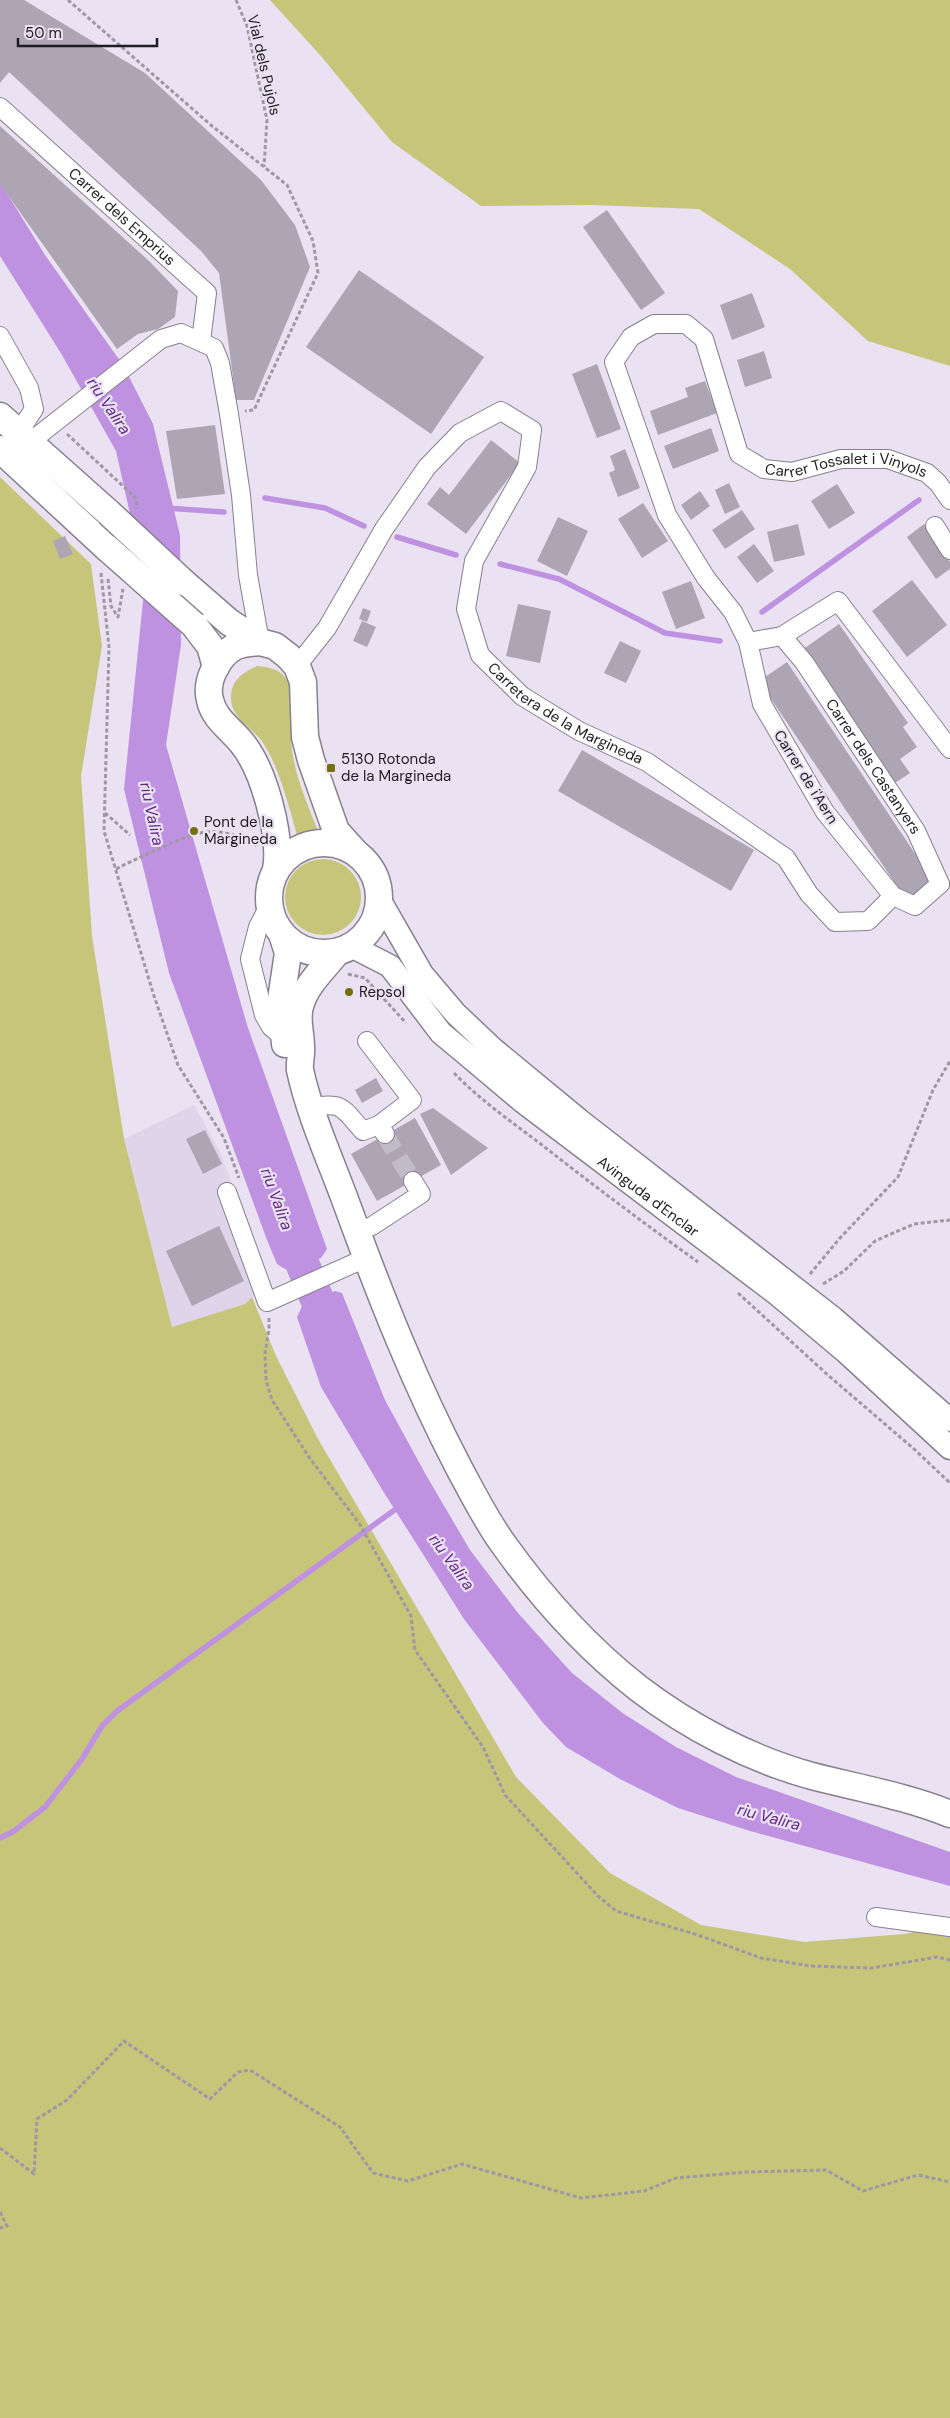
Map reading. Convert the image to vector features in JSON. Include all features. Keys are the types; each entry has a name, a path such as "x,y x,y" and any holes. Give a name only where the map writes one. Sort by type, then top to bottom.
{"highway":[{"path":"12,434 109,513 229,622 260,642 275,646 297,666 303,682 305,736 311,760 336,831 373,873 379,899 377,913 372,926 345,958 313,980 300,1006 298,1023 302,1047 299,1067 311,1107 366,1258 434,1420 502,1544 562,1618 599,1655 674,1713 730,1744 809,1775 944,1811"},
{"path":"12,434 107,548 194,625 210,646 216,667"},
{"path":"260,642 244,643 233,648 216,667 209,686 210,700 216,715 241,741 252,757 277,831 279,854 269,890 269,906 273,921 282,934 293,944 307,951 345,958"},
{"path":"276,870 290,854 309,845 329,843 343,846 355,852"},
{"path":"282,934 288,953 281,1000 284,1038 286,1053 299,1067"}],"main road":[{"name":"Avinguda d'Enclar","path":"379,899 422,974 456,1014 493,1049 579,1120 799,1291 950,1420"},
{"name":"Avinguda d'Enclar","path":"345,958 390,966 441,1033 465,1054 522,1101 777,1294 846,1352 950,1448"}],"street":[{"name":"Carrer dels Emprius","path":"0,107 207,293 201,341"},
{"name":"Carrer Tossalet i Vinyols","path":"748,642 733,612 706,578 667,515 614,362 631,337 654,324 686,324 704,339 739,454 764,469 792,472 841,459 888,459 927,473 938,483 950,500"},
{"path":"12,434 65,414 160,339 181,333 214,348 220,363 229,414 253,603 260,642"},
{"path":"0,336 29,388 34,409 12,434"},
{"name":"Carretera de la Margineda","path":"297,666 327,628 384,530 427,467 460,433 501,411 532,430 527,466 474,561 466,609 480,655 522,696 580,731 647,762 786,858 809,894 835,922 868,921 893,896"},
{"path":"935,526 950,550"},
{"path":"748,642 782,636 838,601 950,749"},
{"name":"Carrer dels Castanyers","path":"782,636 804,662 916,831 940,884 915,906 893,896"},
{"name":"Carrer de i'Aern","path":"748,642 762,704 825,812 893,896"},
{"path":"269,906 258,926 250,959 264,1014 271,1027 284,1038"},
{"path":"311,1107 334,1104 341,1106 363,1131 382,1130 412,1100 367,1041"},
{"path":"357,1232 372,1226 421,1194 413,1181"},
{"path":"233,1187 272,1300 366,1258"},
{"path":"876,1917 950,1927"}],"path":[{"path":"68,0 212,126 288,185 314,241 318,273 254,410 229,414"},
{"name":"Vial dels Pujols","path":"236,0 247,26 267,120 264,167"},
{"path":"101,573 109,647 104,831 154,996 178,1065 224,1138 233,1187"},
{"path":"105,812 130,835"},
{"path":"116,869 191,834 207,831 222,832 239,837 260,849"},
{"path":"345,958 411,1028"},
{"path":"799,1291 804,1281 840,1238 898,1177 933,1090 950,1060"},
{"path":"448,1066 466,1085 524,1131 632,1215 700,1264"},
{"path":"799,1291 844,1271 875,1241 914,1224 950,1220"},
{"path":"731,1286 828,1376 914,1449 950,1483"},
{"path":"272,1300 266,1362 266,1380 272,1400 311,1460 359,1523 411,1616 415,1650 483,1747 505,1796 598,1896 616,1911 695,1934 761,1958 811,1966 872,1968 937,1957 950,1960"},
{"path":"0,2148 34,2174 37,2119 67,2100 124,2041 210,2099 238,2072 250,2070 340,2127 373,2173 408,2181 462,2164 581,2198 644,2192 676,2178 748,2172 826,2170 863,2191 918,2175 950,2182"},
{"path":"0,2212 7,2226 0,2228"}],"shaded area":[{"path":"270,0 950,0 950,366 868,341 790,269 699,209 591,205 481,206 392,142 320,55"},
{"path":"0,477 91,564 102,646 81,776 92,936 124,1139 172,1327 245,1304 252,1297 276,1356 318,1439 516,1777 610,1873 701,1925 804,1942 904,1934 950,1926 950,2418 0,2418"},
{"path":"257,666 271,668 280,672 289,683 291,690 292,751 296,771 318,831 298,839 283,787 272,759 260,739 238,717 232,706 231,694 235,683 241,675"},
{"path":"316,859 330,859 344,865 355,876 361,890 358,912 350,924 330,935 316,935 302,929 291,918 285,904 285,890 291,876 302,865"},
{"path":"194,1105 220,1152 268,1276 262,1287 245,1304 172,1328 124,1139"}],"water":[{"path":"0,182 45,255 123,365 153,424 180,535 181,645 166,745 248,1028 327,1249 321,1258 285,1269 277,1264 267,1240 169,973 124,789 145,581 116,451 62,355 0,256"},
{"path":"335,1291 342,1293 385,1400 470,1550 518,1613 572,1673 624,1714 676,1747 736,1777 950,1852 950,1886 750,1831 678,1808 620,1779 566,1747 543,1723 464,1619 383,1491 321,1387 297,1317 304,1302"}],"building":[{"path":"0,0 24,0 145,73 261,180 295,225 310,267 254,400 236,400 219,273 201,251 9,72 0,83"},
{"path":"0,126 149,261 178,291 175,317 158,329 138,334 117,349 0,184"},
{"path":"607,210 665,293 641,310 583,227"},
{"path":"359,270 484,357 431,434 306,347"},
{"path":"752,293 765,327 732,340 720,305"},
{"path":"764,351 772,378 745,387 737,360"},
{"path":"597,364 621,429 597,438 572,374"},
{"path":"705,381 717,413 658,435 650,411 688,397 685,388"},
{"path":"215,425 225,494 177,499 166,431"},
{"path":"711,428 719,451 673,469 664,446"},
{"path":"491,440 520,463 466,534 427,504 440,487 449,495"},
{"path":"625,449 640,488 618,497 609,473 615,470 610,456"},
{"path":"729,483 740,507 725,514 715,490"},
{"path":"837,484 855,513 829,529 811,501"},
{"path":"700,491 710,506 691,520 681,505"},
{"path":"643,503 668,541 642,558 618,519"},
{"path":"742,510 755,529 725,549 712,530"},
{"path":"558,517 588,531 567,576 537,561"},
{"path":"798,524 805,555 774,562 767,532"},
{"path":"924,524 950,562 950,569 936,579 907,537"},
{"path":"65,536 73,554 60,559 53,541"},
{"path":"754,544 774,571 757,583 737,557"},
{"path":"912,580 947,625 907,657 872,611"},
{"path":"691,581 705,618 676,629 662,592"},
{"path":"518,604 551,611 540,663 506,656"},
{"path":"363,608 371,611 367,622 359,619"},
{"path":"362,621 376,627 367,647 353,641"},
{"path":"839,624 908,723 903,727 917,747 900,759 910,773 895,783 802,650"},
{"path":"620,641 641,651 626,683 604,673"},
{"path":"787,662 934,882 907,901 759,681"},
{"path":"582,750 754,850 731,891 558,791"},
{"path":"376,1078 383,1091 362,1103 355,1090"},
{"path":"433,1108 488,1148 451,1175 420,1114"},
{"path":"415,1118 441,1165 377,1201 351,1154"},
{"path":"205,1130 222,1164 203,1174 186,1139"},
{"path":"219,1226 244,1281 192,1306 166,1251"}],"waterway":[{"path":"265,498 325,508 364,526"},
{"path":"762,612 919,500"},
{"path":"166,508 224,512"},
{"path":"397,537 456,555"},
{"path":"500,564 559,579 665,633 720,641"},
{"name":"riu Valira","path":"285,1222 334,1340"},
{"path":"0,1838 14,1831 45,1807 82,1759 102,1726 117,1711 400,1506"}],"tunnel":[{"path":"385,1135 413,1181"}],"place":[{"name":"5130 Rotonda de la Margineda","path":"331,768"},
{"name":"Pont de la Margineda","path":"194,831"},
{"name":"Repsol","path":"349,992"}]}
